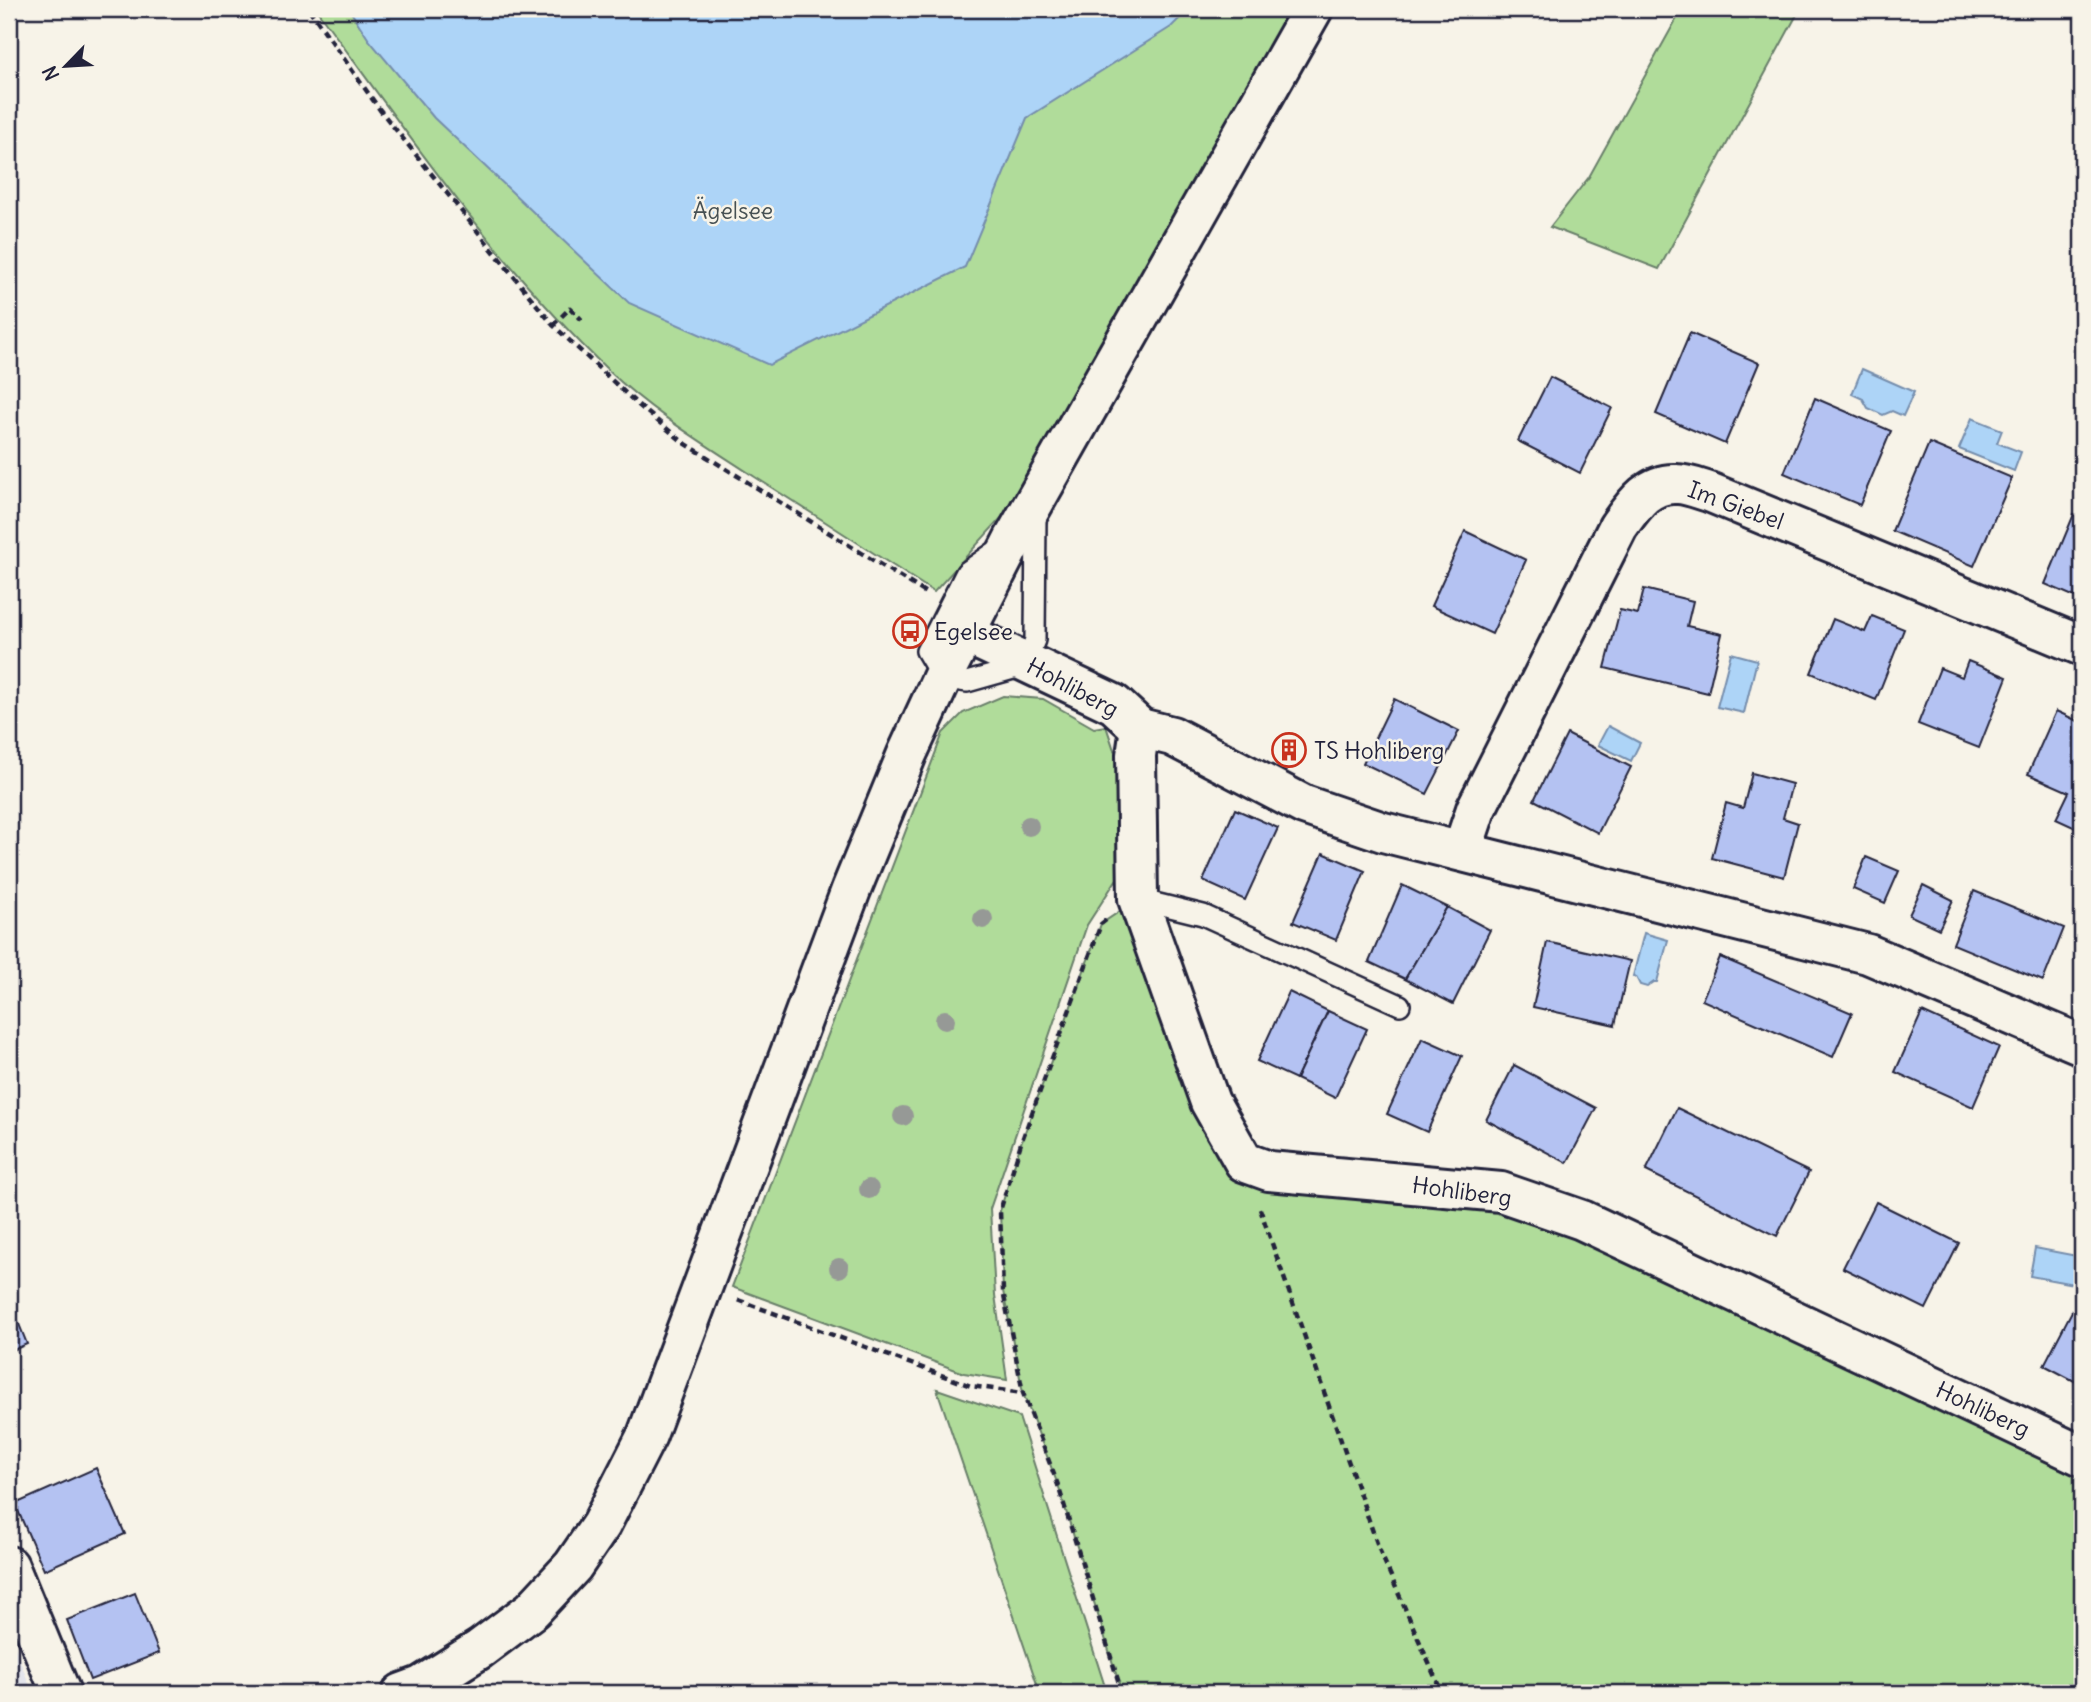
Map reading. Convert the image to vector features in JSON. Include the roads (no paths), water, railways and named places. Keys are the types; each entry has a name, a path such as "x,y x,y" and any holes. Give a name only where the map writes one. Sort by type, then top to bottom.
{"street":[{"path":"402,1693 433,1679 480,1649 532,1610 573,1566 601,1525 647,1435 851,890 907,754 942,678 955,624 1014,538 1312,9"},
{"name":"Im Giebel","path":"1462,851 1476,809 1618,527 1635,503 1653,488 1677,484 1709,492 2082,646"},
{"name":"Hohliberg","path":"955,624 1114,704 1140,728 1172,736 1304,805 1382,832 1868,954 2082,1045"},
{"name":"Hohliberg","path":"1140,728 1136,754 1138,899 1210,1102 1244,1162 1269,1171 1501,1192 1582,1220 2082,1456"},
{"path":"9,1566 61,1693"}],"lane":[{"path":"942,678 967,682 1024,666 1027,662 1035,640 1036,499"},
{"path":"1138,899 1203,915 1400,1005"}],"water":[{"name":"Ägelsee","path":"349,9 1189,9 1171,27 1027,118 965,267 769,365 629,303 434,118 369,40"},
{"path":"1862,369 1914,392 1903,416 1892,411 1883,415 1868,408 1863,399 1852,394"},
{"path":"1972,418 2002,430 1997,443 2021,452 2014,471 1959,449"},
{"path":"1731,653 1757,660 1744,713 1717,707"},
{"path":"1608,726 1640,743 1631,761 1598,745"},
{"path":"1644,933 1668,940 1657,982 1647,987 1640,985 1633,976"},
{"path":"2035,1248 2082,1257 2079,1285 2030,1276"}],"place":[{"name":"Egelsee","path":"910,631"},
{"name":"TS Hohliberg","path":"1289,750"}]}
